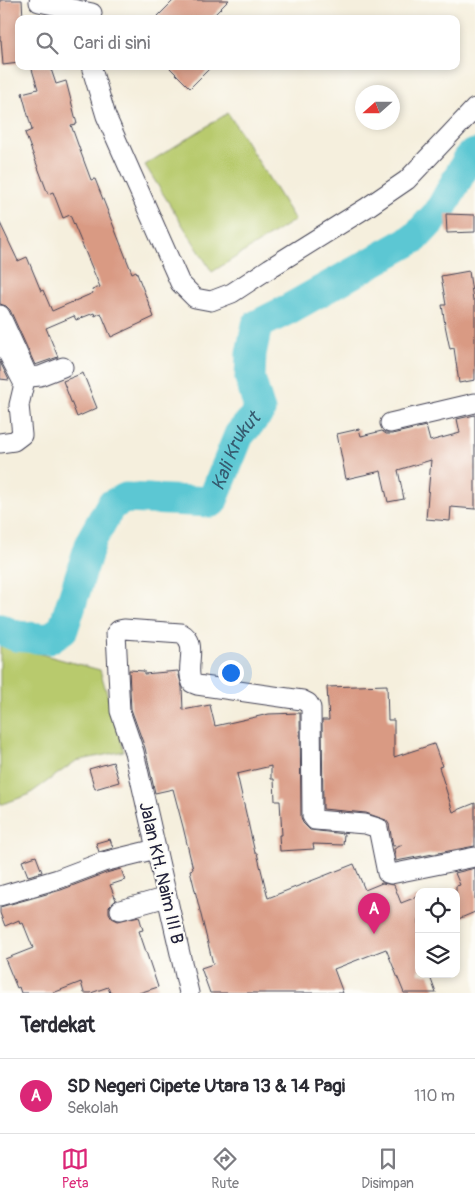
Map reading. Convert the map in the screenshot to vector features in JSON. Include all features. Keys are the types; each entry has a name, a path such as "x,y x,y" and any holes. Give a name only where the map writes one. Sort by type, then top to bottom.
{"street":[{"path":"39,2 94,11"},
{"path":"92,70 106,116 180,283 195,298 211,300 232,293 407,180 475,108"},
{"path":"0,315 30,377 40,376 63,367"},
{"path":"0,338 24,384 19,406 22,435 14,441 0,444"},
{"path":"390,423 475,403"},
{"name":"Jalan KH. Naim III B","path":"189,993 134,752 120,711 116,633 119,630 181,633 188,636 191,643 189,677 192,683 197,686 308,702 310,708 312,816 313,818 365,824 378,828 387,874 475,857"},
{"path":"0,896 58,879 103,862 156,849"},
{"path":"120,910 167,897"}],"green space":[{"path":"228,113 295,220 212,272 145,165"},
{"path":"0,643 100,670 124,751 76,761 28,795 0,805"}],"building":[{"path":"0,0 22,0 23,15 15,15 15,64 3,65 0,40"},
{"path":"174,0 229,0 214,15 159,15"},
{"path":"32,70 51,70 56,84 66,81 77,124 71,125 91,180 95,179 132,273 136,271 154,317 111,337 101,313 95,316 94,313 76,320 74,316 46,328 58,357 35,365 10,310 0,304 0,223 18,261 27,257 41,291 43,290 52,311 93,293 92,290 100,287 70,215 63,218 53,192 48,194 25,133 32,130 22,93 38,89"},
{"path":"172,70 208,70 190,88"},
{"path":"446,214 475,215 475,232 447,233"},
{"path":"469,271 473,300 475,300 475,380 459,383 454,348 450,349 445,325 442,305 446,305 441,276"},
{"path":"0,362 9,380 0,379"},
{"path":"83,373 97,408 77,417 63,381"},
{"path":"475,415 475,509 451,507 450,521 426,519 431,460 398,470 404,499 388,502 381,471 346,479 337,434 359,429 361,436 382,431 386,434 392,434 426,426 430,441 460,433 457,419"},
{"path":"129,670 144,671 144,674 178,671 182,687 183,710 210,705 215,726 269,714 300,713 301,817 303,823 310,830 344,834 343,845 313,844 314,849 280,851 279,835 282,835 280,801 275,801 274,779 271,779 271,766 237,774 255,853 257,853 268,898 354,864 365,890 382,883 394,885 401,903 415,898 415,978 430,978 436,993 404,993 386,949 334,969 343,993 210,993 201,968 213,964 190,870 193,869 173,789 155,793 145,748 131,709"},
{"path":"387,685 388,720 394,720 394,757 434,744 442,766 439,767 453,812 475,803 475,846 396,861 394,849 402,845 393,846 389,824 386,820 366,813 323,809 322,720 329,720 327,687"},
{"path":"113,762 119,782 95,789 89,769"},
{"path":"110,839 113,848 99,852 96,843"},
{"path":"36,856 42,872 28,876 22,861"},
{"path":"475,868 475,912 460,918 460,888 456,888 456,886 460,885 455,873"},
{"path":"121,869 125,880 110,885 116,900 109,907 109,913 112,918 118,921 139,916 143,930 139,931 158,987 139,993 110,993 108,987 91,993 84,993 81,982 53,993 21,993 5,959 33,948 23,923 20,924 19,920 5,926 0,913 0,907 61,890"}],"waterway":[{"name":"Kali Krukut","path":"0,629 16,636 48,639 63,629 92,539 111,505 126,498 212,502 239,435 260,411 250,378 251,354 257,325 415,238 439,212 470,156 475,154"}],"place":[{"name":"SD Negeri Cipete Utara 13 & 14 Pagi","path":"374,934"}]}
